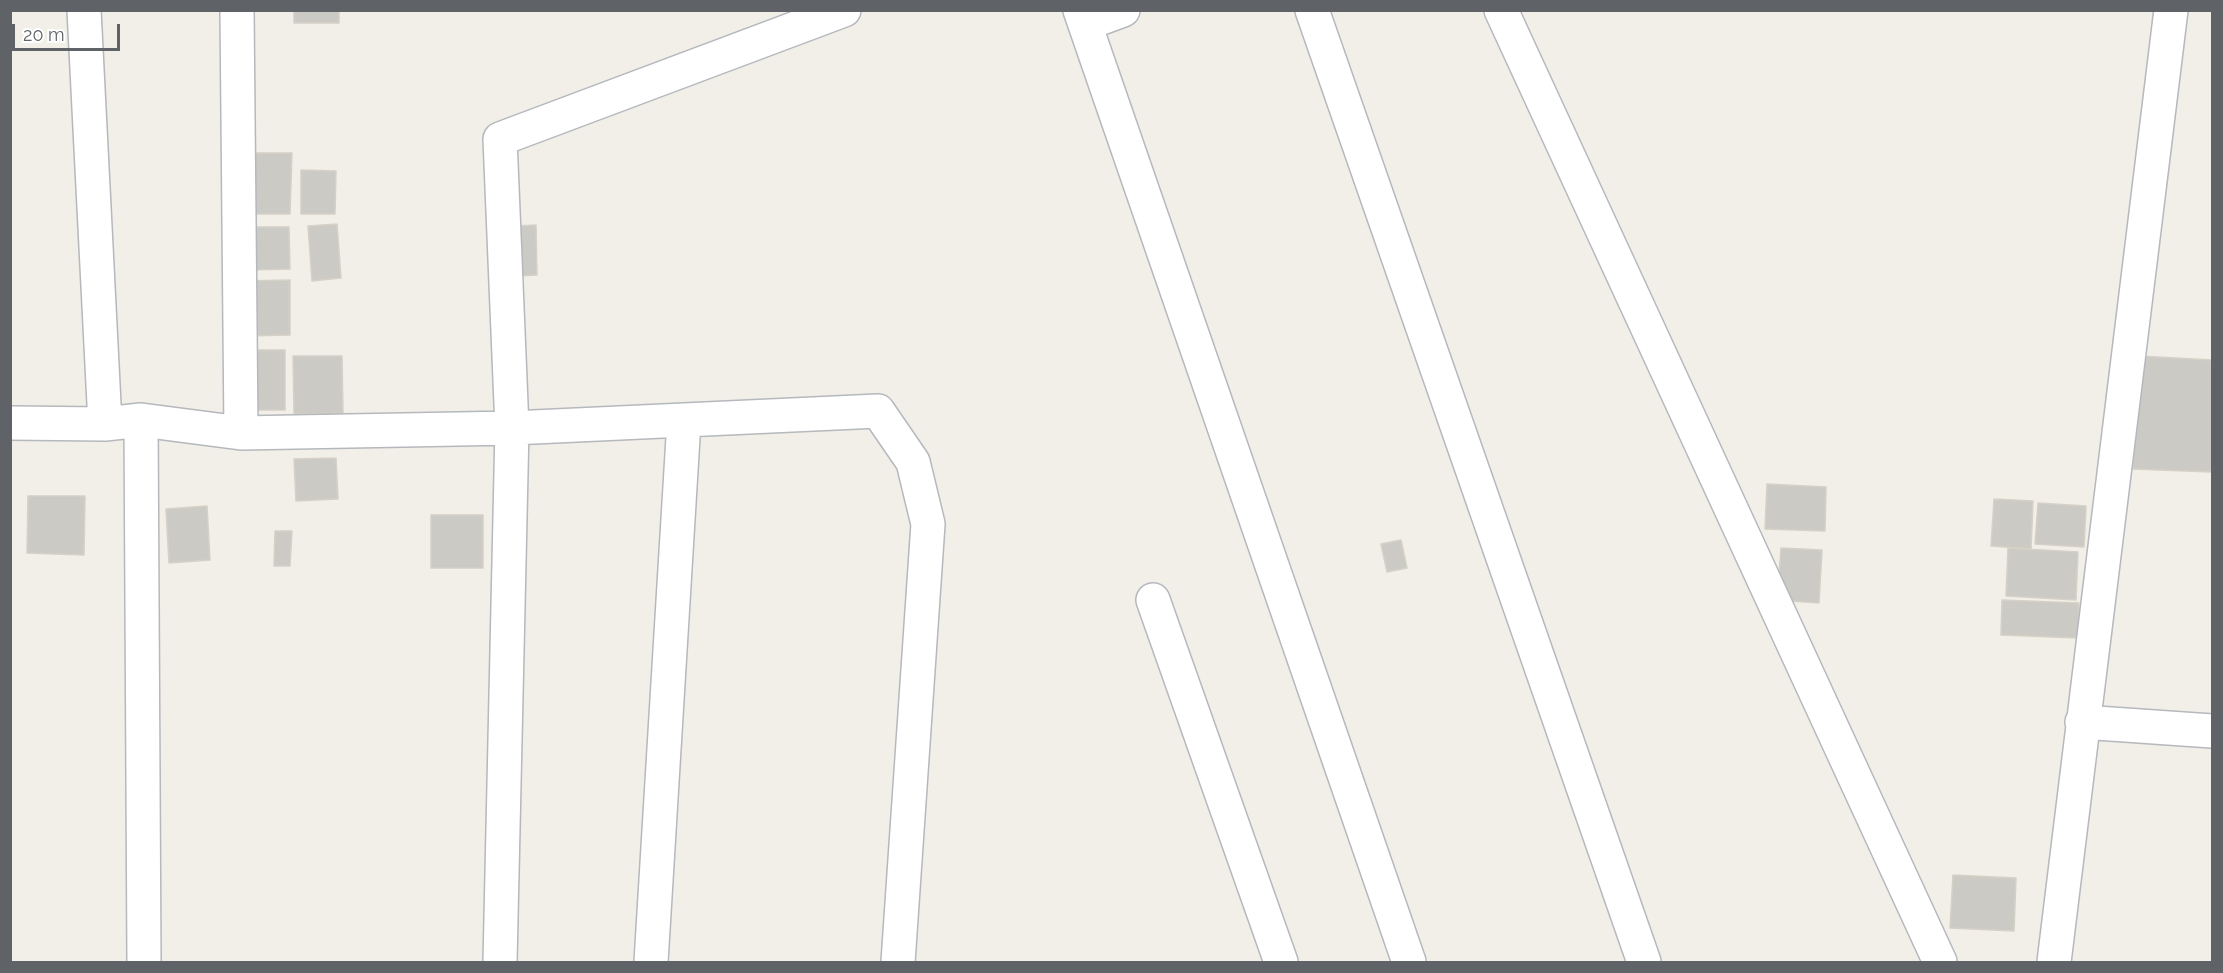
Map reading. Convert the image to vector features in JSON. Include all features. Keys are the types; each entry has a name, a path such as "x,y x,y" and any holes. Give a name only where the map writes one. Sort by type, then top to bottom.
{"street":[{"path":"84,10 105,424"},
{"path":"237,10 241,433"},
{"path":"500,963 512,428 500,139 844,10"},
{"path":"1123,10 1083,17 1410,963"},
{"path":"1312,10 1644,963"},
{"path":"1501,10 1940,963"},
{"path":"2054,963 2171,10"},
{"path":"10,423 105,424 141,420 241,433 512,428 878,411 913,462 928,524 898,963"},
{"path":"141,420 144,963"},
{"path":"651,963 684,421"},
{"path":"1153,600 1281,963"},
{"path":"2082,722 2212,731"}],"building":[{"path":"294,10 339,10 339,23 294,23"},
{"path":"246,153 292,153 290,214 246,214"},
{"path":"301,170 336,171 335,214 301,214"},
{"path":"337,224 341,278 312,281 308,226"},
{"path":"536,225 537,275 518,276 517,226"},
{"path":"246,227 289,227 290,269 246,270"},
{"path":"290,280 290,335 244,336 243,281"},
{"path":"248,350 285,350 285,410 248,410"},
{"path":"293,356 342,356 343,413 294,414"},
{"path":"2139,356 2212,360 2212,472 2133,469"},
{"path":"336,458 338,499 296,501 294,459"},
{"path":"1767,484 1826,487 1825,531 1765,529"},
{"path":"28,496 85,496 84,555 27,553"},
{"path":"1994,499 2033,501 2031,549 1991,546"},
{"path":"2038,503 2086,506 2084,547 2035,544"},
{"path":"207,506 210,560 169,563 166,509"},
{"path":"431,515 483,515 483,568 431,568"},
{"path":"275,531 292,531 290,566 274,566"},
{"path":"1401,540 1407,568 1387,572 1381,544"},
{"path":"1781,548 1822,550 1819,603 1777,600"},
{"path":"2008,548 2078,552 2076,600 2006,596"},
{"path":"2002,600 2079,603 2078,638 2001,635"},
{"path":"1953,875 2016,878 2014,931 1950,928"}]}
